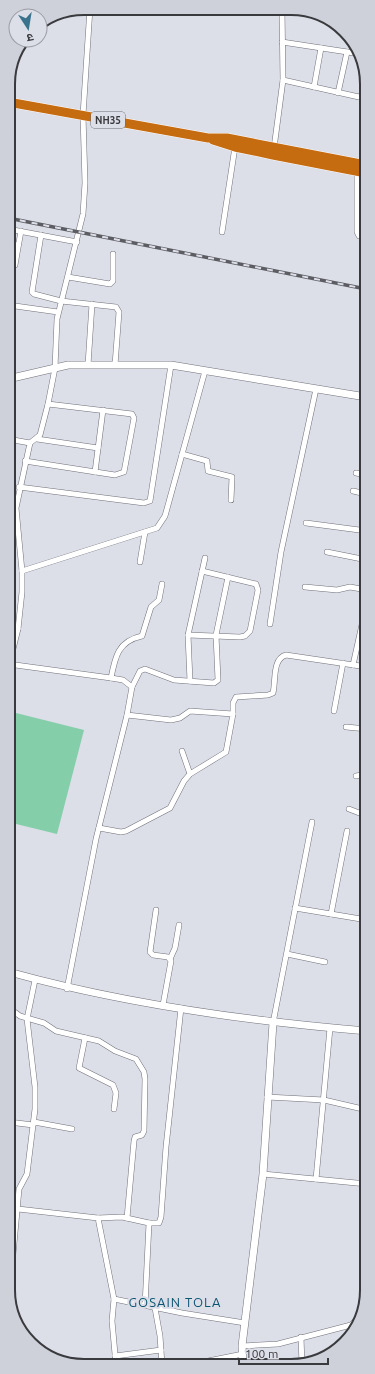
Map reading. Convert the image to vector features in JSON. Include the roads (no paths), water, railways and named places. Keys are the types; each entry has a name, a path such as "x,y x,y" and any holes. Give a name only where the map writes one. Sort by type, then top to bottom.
{"highway":[{"name":"NH35","path":"15,103 208,138 235,147 360,172"},
{"name":"NH35","path":"208,138 227,138 360,164"}],"street":[{"path":"15,440 30,443 37,439 40,435 55,368 58,312 83,214 83,115 90,15"},
{"path":"274,148 282,80 282,15"},
{"path":"282,42 353,53"},
{"path":"314,87 321,48"},
{"path":"338,93 347,52"},
{"path":"282,80 360,97"},
{"path":"222,232 235,147"},
{"path":"360,196 357,232 360,236"},
{"path":"15,230 77,242"},
{"path":"15,265 21,231"},
{"path":"41,235 32,292 34,294 61,301 116,307 118,309 115,365"},
{"path":"68,277 110,284 113,280 113,254"},
{"path":"88,365 92,304"},
{"path":"15,306 58,312"},
{"path":"15,377 68,365 171,365 360,396"},
{"path":"19,487 144,504 150,501 171,365"},
{"path":"22,571 157,528 165,516 205,371"},
{"path":"270,624 281,552 316,389"},
{"path":"26,461 115,475 124,472 134,418 132,414 48,404"},
{"path":"95,472 103,410"},
{"path":"37,439 98,448"},
{"path":"15,641 18,629 22,592 22,571 16,508 19,487 30,443"},
{"path":"182,454 207,461 208,471 232,477 233,481 230,500"},
{"path":"356,473 360,474"},
{"path":"353,491 360,493"},
{"path":"306,523 360,532"},
{"path":"140,562 145,532"},
{"path":"327,552 360,559"},
{"path":"190,681 188,635 205,558"},
{"path":"188,635 240,637 248,634 258,590 256,584 202,571"},
{"path":"67,988 99,828 127,715 132,687 140,671 145,669 174,680 214,683 218,680 216,636 228,577"},
{"path":"112,678 117,652 130,639 142,636 149,610 159,600 162,584"},
{"path":"305,587 337,590 350,587 360,589"},
{"path":"353,665 360,634"},
{"path":"99,828 121,832 126,831 165,811 174,804 184,781 190,774 226,752 233,714 233,703 236,697 268,695 273,693 277,664 282,656 286,655 360,666"},
{"path":"334,711 343,663"},
{"path":"15,666 112,678 123,680 132,687"},
{"path":"127,715 171,720 180,718 190,711 233,714"},
{"path":"346,727 360,728"},
{"path":"182,751 190,774"},
{"path":"356,776 360,775"},
{"path":"349,809 360,813"},
{"path":"243,1359 242,1346 263,1174 273,1023 312,822"},
{"path":"331,914 347,830"},
{"path":"295,908 360,919"},
{"path":"156,910 150,952 153,955 170,959"},
{"path":"163,1005 171,964 170,959 175,948 178,925"},
{"path":"286,954 325,962"},
{"path":"15,974 67,988 181,1008 273,1023 360,1030"},
{"path":"15,1231 20,1185 27,1174 36,1098 27,1019 35,980"},
{"path":"17,1209 98,1218 126,1218 149,1223 159,1223 161,1217 166,1147 181,1008"},
{"path":"15,1013 27,1019 44,1023 60,1033 99,1041 136,1059 144,1072 144,1131 142,1135 135,1137 134,1141 126,1218"},
{"path":"316,1179 330,1028"},
{"path":"85,1038 79,1068 113,1085 116,1093 114,1109"},
{"path":"267,1098 324,1100 360,1108"},
{"path":"15,1122 72,1129"},
{"path":"263,1174 360,1183"},
{"path":"98,1218 114,1299 112,1321 115,1359"},
{"path":"145,1306 149,1223"},
{"path":"114,1299 155,1308 245,1323"},
{"path":"155,1308 162,1359"},
{"path":"242,1346 278,1344 350,1325"},
{"path":"301,1337 302,1358"},
{"path":"115,1356 161,1350"},
{"path":"218,1359 243,1354"}],"railway":[{"path":"15,219 360,288"}],"district":[{"name":"GOSAIN TOLA","path":"175,1302"}]}
